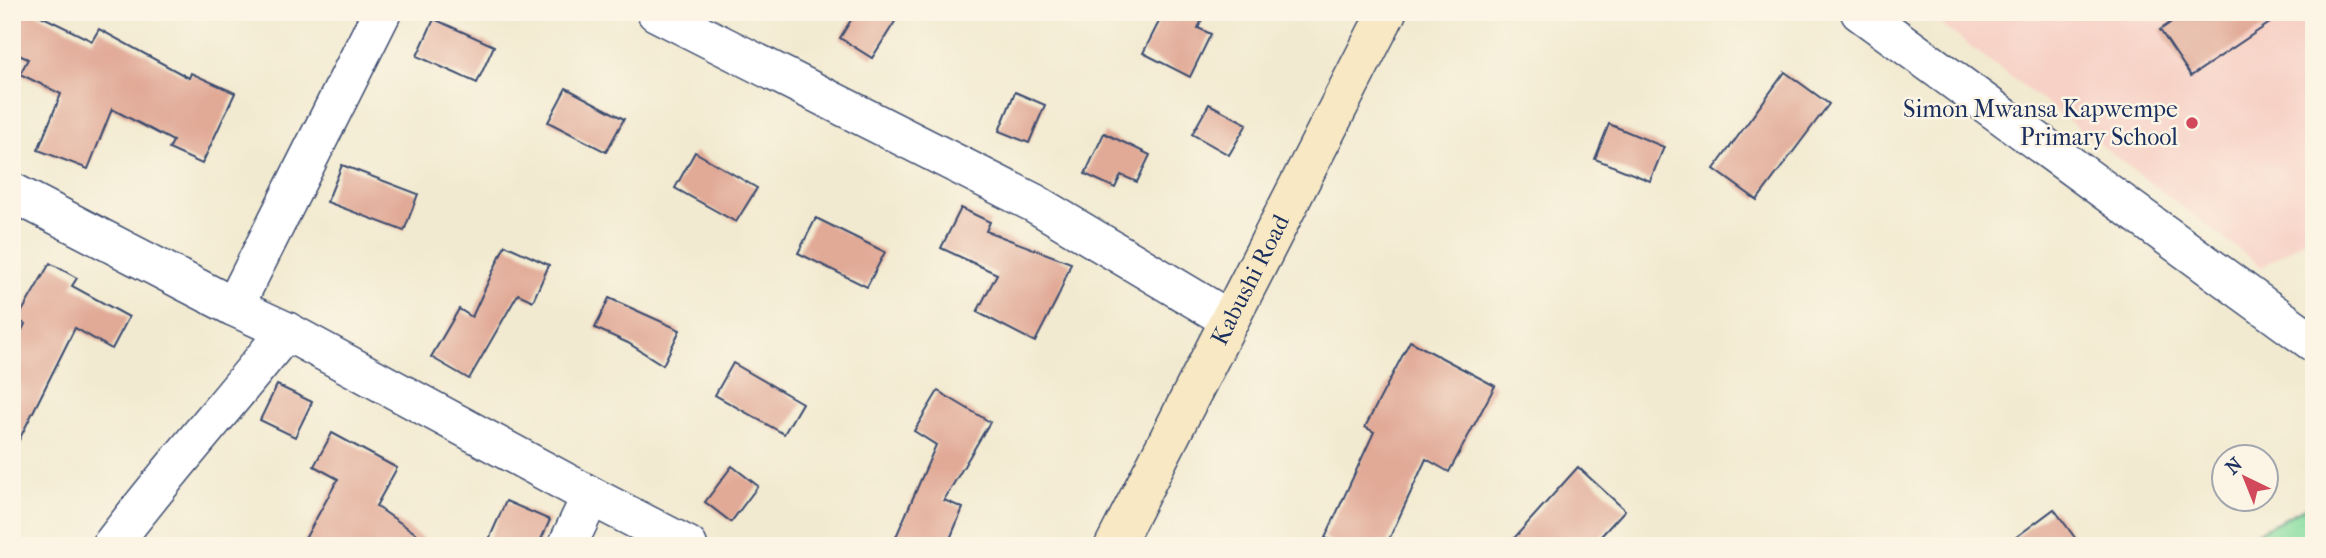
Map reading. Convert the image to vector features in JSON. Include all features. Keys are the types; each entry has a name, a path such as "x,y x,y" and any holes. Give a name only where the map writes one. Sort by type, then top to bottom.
{"main road":[{"name":"Kabushi Road","path":"1114,546 1387,12"}],"street":[{"path":"234,307 382,12"},
{"path":"656,12 1034,203 1230,320"},
{"path":"1860,12 2314,343"},
{"path":"12,192 234,307 286,331 688,546"},
{"path":"111,546 152,491 228,404 286,331"},
{"path":"566,546 591,496"}],"shaded area":[{"name":"Simon Mwansa Kapwempe Primary School","path":"1925,12 2314,12 2314,234 2262,267"}],"green space":[{"path":"2314,503 2314,546 2231,546"}],"building":[{"path":"18,12 33,12 92,41 99,29 189,78 191,73 235,93 202,164 169,149 173,141 112,109 88,169 38,150 61,94 20,74 28,59 12,52 12,25"},
{"path":"856,12 901,12 872,58 840,38"},
{"path":"1164,12 1206,12 1198,28 1211,34 1190,77 1143,53"},
{"path":"2186,12 2286,12 2191,76 2160,30"},
{"path":"434,19 494,46 477,83 417,56"},
{"path":"1785,72 1829,104 1757,200 1714,169"},
{"path":"566,88 624,119 606,152 548,122"},
{"path":"1015,92 1045,105 1029,143 999,131"},
{"path":"1209,104 1247,124 1229,155 1192,134"},
{"path":"1609,124 1664,147 1650,181 1595,159"},
{"path":"1104,133 1150,155 1137,182 1121,175 1115,188 1085,174"},
{"path":"695,152 757,188 736,222 675,188"},
{"path":"342,165 418,194 404,231 327,202"},
{"path":"961,208 990,222 986,231 1071,263 1058,297 1035,342 977,312 997,274 941,248"},
{"path":"816,218 885,252 867,287 798,253"},
{"path":"505,245 549,265 533,301 518,294 469,379 431,357 459,309 472,317"},
{"path":"50,263 77,278 72,286 129,317 112,349 75,328 12,454 12,350 25,324 17,320"},
{"path":"609,298 680,330 663,365 628,343 595,328"},
{"path":"1410,341 1495,386 1449,472 1426,459 1386,546 1342,546 1325,538 1374,432 1365,427"},
{"path":"733,363 802,403 784,434 715,395"},
{"path":"277,385 312,402 295,437 260,420"},
{"path":"938,391 990,422 944,500 963,508 947,546 892,546 936,445 914,431"},
{"path":"332,433 397,468 376,506 434,546 301,546 338,479 314,466"},
{"path":"732,466 758,486 731,522 705,502"},
{"path":"1578,467 1625,510 1592,546 1507,546"},
{"path":"506,501 550,520 538,546 486,546"},
{"path":"2054,509 2081,546 2004,546"}],"place":[{"name":"Simon Mwansa Kapwempe Primary School","path":"2192,123"}]}
